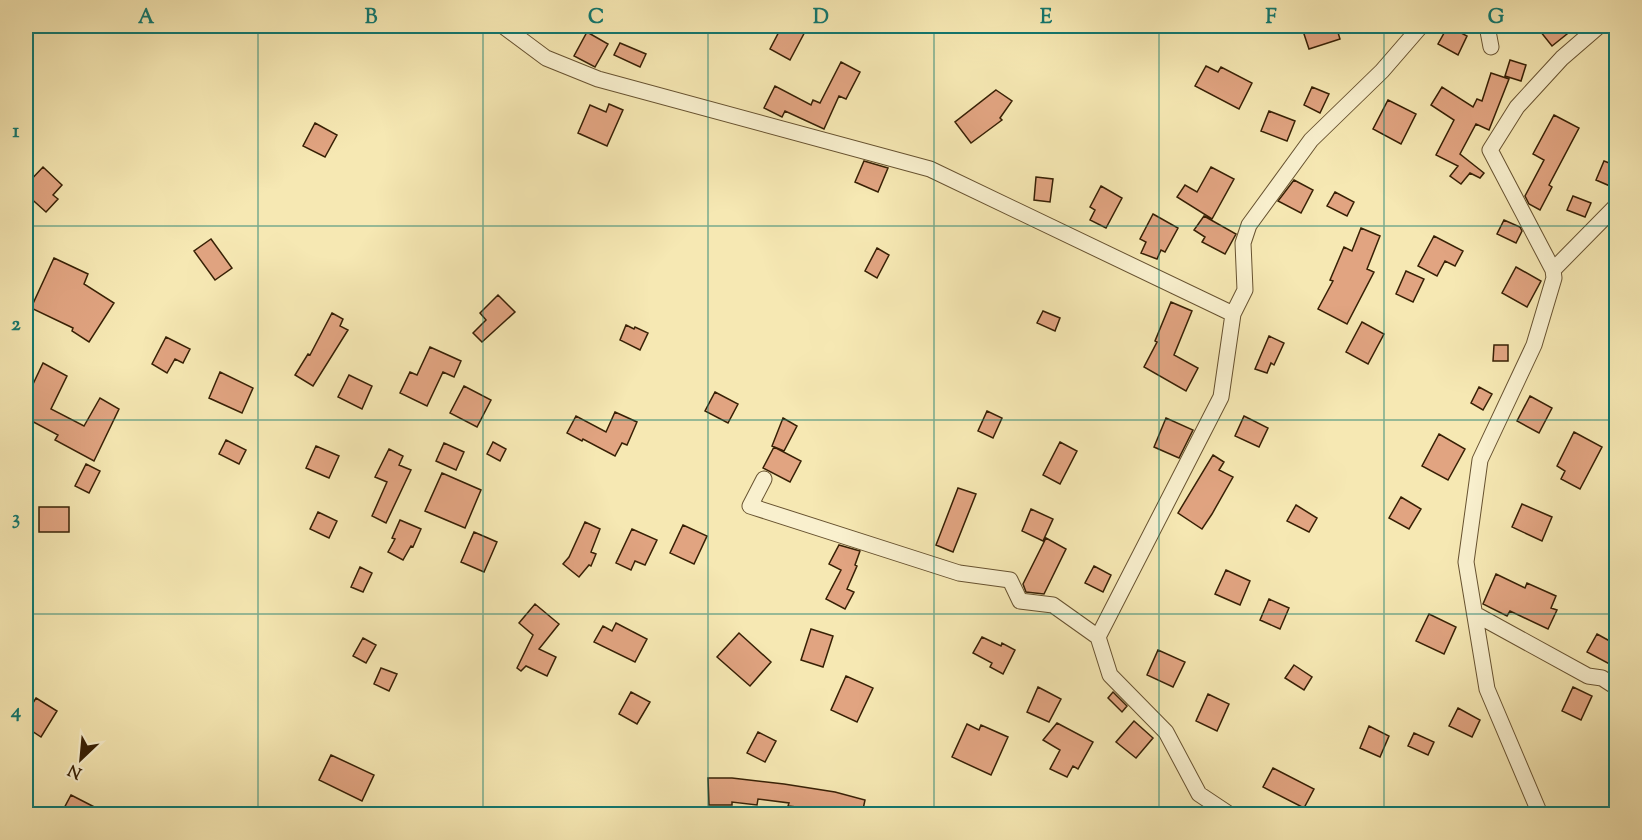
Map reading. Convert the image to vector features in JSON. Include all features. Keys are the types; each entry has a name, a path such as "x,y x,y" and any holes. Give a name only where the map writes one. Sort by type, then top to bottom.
{"street":[{"path":"503,26 546,58 598,79 930,169 1233,314"},
{"path":"1098,637 1221,397 1233,314 1245,290 1243,243 1249,225 1311,140 1382,71 1421,26"},
{"path":"1487,26 1491,47"},
{"path":"1540,814 1487,689 1466,562 1480,460 1534,345 1554,278 1553,270 1490,150 1517,107 1562,58 1599,26"},
{"path":"1553,270 1617,206"},
{"path":"764,479 750,506 959,573 1010,580 1020,601 1053,604 1098,637 1110,675 1166,732 1199,794 1229,814"},
{"path":"1475,614 1588,676 1602,678 1617,687"}],"building":[{"path":"782,26 808,26 790,60 770,49"},
{"path":"1336,26 1340,39 1309,49 1302,28"},
{"path":"1448,26 1467,36 1458,55 1438,44"},
{"path":"1536,26 1577,26 1552,46"},
{"path":"587,32 608,44 595,67 574,56"},
{"path":"620,43 646,54 640,67 614,55"},
{"path":"1510,60 1526,65 1521,81 1505,76"},
{"path":"841,62 860,72 846,99 839,96 824,129 785,111 782,117 764,108 775,86 811,105 813,100 820,103"},
{"path":"1206,66 1218,72 1221,67 1252,83 1239,109 1195,86"},
{"path":"1491,73 1509,79 1489,130 1476,124 1460,154 1484,173 1480,178 1470,173 1461,184 1450,176 1458,166 1436,155 1454,120 1431,105 1442,87 1473,107 1477,99 1482,101"},
{"path":"1312,87 1329,94 1320,113 1304,105"},
{"path":"996,90 1012,101 1000,118 1002,120 971,143 955,122"},
{"path":"1388,100 1416,114 1401,144 1373,129"},
{"path":"609,104 623,110 607,146 578,133 590,105 606,112"},
{"path":"1269,111 1295,121 1287,141 1261,131"},
{"path":"1554,115 1579,128 1549,185 1552,187 1540,210 1529,204 1525,196 1544,160 1533,154"},
{"path":"315,123 337,135 325,157 303,146"},
{"path":"864,161 888,168 878,192 855,182"},
{"path":"1604,161 1617,166 1617,189 1596,180"},
{"path":"43,167 62,185 53,195 58,199 46,212 26,194 26,185"},
{"path":"1211,167 1234,179 1212,219 1177,197 1185,185 1197,192"},
{"path":"1036,177 1053,179 1050,202 1034,200"},
{"path":"1294,180 1313,190 1301,213 1278,201"},
{"path":"1101,186 1122,198 1106,228 1090,220 1095,210 1090,207"},
{"path":"1335,192 1354,202 1347,216 1327,206"},
{"path":"1573,196 1591,203 1585,217 1567,210"},
{"path":"1153,214 1178,228 1165,252 1161,250 1157,259 1141,253 1146,242 1140,239"},
{"path":"1204,216 1236,234 1225,254 1202,242 1205,237 1194,230"},
{"path":"1504,220 1520,227 1522,231 1516,243 1497,234"},
{"path":"1361,228 1380,236 1367,269 1374,272 1347,324 1318,309 1333,281 1330,280 1344,247 1352,251"},
{"path":"1434,236 1463,251 1455,266 1445,261 1437,276 1418,266"},
{"path":"211,239 232,268 215,280 194,251"},
{"path":"877,248 889,255 877,278 865,271"},
{"path":"54,258 88,274 84,284 114,303 89,342 72,331 73,328 31,308"},
{"path":"1516,267 1541,281 1527,307 1502,293"},
{"path":"1406,271 1424,279 1413,302 1396,294"},
{"path":"498,295 515,312 482,342 473,333 486,320 480,313"},
{"path":"1171,302 1192,311 1174,355 1198,368 1186,391 1144,367 1157,342 1155,341"},
{"path":"1043,311 1060,318 1055,331 1037,323"},
{"path":"332,313 343,319 340,326 348,330 313,386 295,375 308,354 310,355"},
{"path":"1362,322 1384,334 1368,364 1346,352"},
{"path":"626,325 648,333 640,350 620,340"},
{"path":"1269,336 1284,343 1274,365 1271,363 1267,373 1255,369"},
{"path":"166,337 190,349 183,363 175,359 167,373 152,364"},
{"path":"1494,345 1508,345 1508,361 1493,361"},
{"path":"430,347 461,361 454,377 443,372 427,406 400,393 410,372 417,375"},
{"path":"43,363 67,376 51,409 84,426 100,398 119,409 94,461 55,440 58,435 26,418 26,399"},
{"path":"220,372 253,388 242,413 209,398"},
{"path":"349,375 372,386 362,409 338,397"},
{"path":"464,386 491,400 477,427 450,413"},
{"path":"1479,387 1492,394 1483,410 1471,403"},
{"path":"715,392 738,404 728,423 705,411"},
{"path":"1530,396 1552,408 1539,433 1517,421"},
{"path":"987,411 1002,418 993,438 978,431"},
{"path":"615,412 637,422 627,445 622,443 615,456 567,433 576,416 606,432"},
{"path":"1244,416 1268,428 1259,447 1235,436"},
{"path":"783,418 797,426 784,451 772,446"},
{"path":"1166,418 1193,430 1179,458 1154,447"},
{"path":"1574,432 1602,447 1580,489 1561,479 1565,471 1557,466"},
{"path":"1439,434 1465,449 1448,480 1422,466"},
{"path":"226,440 246,450 239,464 219,454"},
{"path":"493,442 506,449 500,461 487,454"},
{"path":"1060,442 1077,451 1060,484 1043,475"},
{"path":"444,443 464,452 456,470 436,461"},
{"path":"316,446 339,456 329,478 306,468"},
{"path":"774,447 801,461 790,482 763,468"},
{"path":"389,449 403,456 399,465 411,470 386,523 372,516 387,482 375,477"},
{"path":"1213,455 1224,462 1219,470 1233,477 1202,529 1178,513"},
{"path":"86,464 100,471 89,493 75,486"},
{"path":"442,473 481,490 465,528 425,511"},
{"path":"958,488 976,494 953,552 936,545"},
{"path":"1401,497 1421,509 1409,529 1389,518"},
{"path":"1522,504 1552,517 1542,541 1512,527"},
{"path":"1296,505 1317,518 1309,532 1287,521"},
{"path":"39,507 69,507 69,532 39,532"},
{"path":"1031,509 1053,519 1043,541 1022,531"},
{"path":"318,512 337,521 329,538 310,529"},
{"path":"400,520 421,529 413,547 411,546 403,560 388,552 395,539 392,538"},
{"path":"585,522 600,529 591,552 596,554 591,566 589,565 579,577 563,564 569,557"},
{"path":"683,525 707,536 694,564 670,553"},
{"path":"632,529 657,540 645,565 635,561 631,570 616,563"},
{"path":"474,532 497,542 484,572 461,562"},
{"path":"1046,538 1066,549 1044,594 1026,592 1023,584"},
{"path":"839,545 860,551 855,565 857,566 847,589 854,592 845,609 826,599 841,570 829,564"},
{"path":"1094,566 1111,575 1103,592 1085,583"},
{"path":"360,567 372,573 363,592 351,587"},
{"path":"1226,570 1250,581 1240,605 1215,594"},
{"path":"1496,574 1525,588 1527,583 1556,596 1551,608 1557,610 1548,629 1510,611 1507,616 1483,604"},
{"path":"1269,599 1289,608 1280,629 1260,620"},
{"path":"535,604 559,624 539,649 556,657 547,676 526,666 521,671 517,668 533,635 519,623"},
{"path":"1429,614 1456,627 1444,654 1416,641"},
{"path":"616,623 647,639 635,662 594,642 603,626 612,631"},
{"path":"811,629 833,636 823,667 801,660"},
{"path":"739,633 771,662 750,686 717,657"},
{"path":"1597,634 1617,645 1617,668 1587,652"},
{"path":"982,637 1015,650 1003,674 990,667 992,663 973,653"},
{"path":"363,638 376,645 366,663 353,656"},
{"path":"1158,650 1185,662 1173,687 1147,675"},
{"path":"1294,665 1312,677 1304,690 1285,678"},
{"path":"381,668 397,674 389,691 374,684"},
{"path":"846,676 873,688 857,722 831,710"},
{"path":"1038,687 1061,699 1049,722 1027,712"},
{"path":"1573,687 1592,696 1581,720 1562,711"},
{"path":"631,692 650,702 637,724 619,714"},
{"path":"1113,692 1127,706 1122,712 1108,698"},
{"path":"1208,694 1229,704 1217,731 1196,721"},
{"path":"36,698 57,711 41,737 26,727 26,714"},
{"path":"1458,708 1480,720 1472,737 1449,726"},
{"path":"1134,721 1153,738 1136,758 1116,742"},
{"path":"1057,723 1093,742 1078,769 1073,766 1067,777 1050,769 1060,750 1043,740"},
{"path":"967,724 979,730 981,725 1008,737 991,775 952,757"},
{"path":"1369,726 1389,736 1380,757 1360,748"},
{"path":"758,732 776,741 765,762 747,753"},
{"path":"1414,733 1434,742 1428,755 1408,746"},
{"path":"331,755 374,775 362,801 319,780"},
{"path":"1273,768 1314,789 1304,808 1263,787"},
{"path":"708,778 732,778 784,784 835,792 865,800 862,814 831,814 832,811 788,806 789,803 758,799 757,805 732,802 732,805 709,805"},
{"path":"71,795 108,814 61,814"}]}
